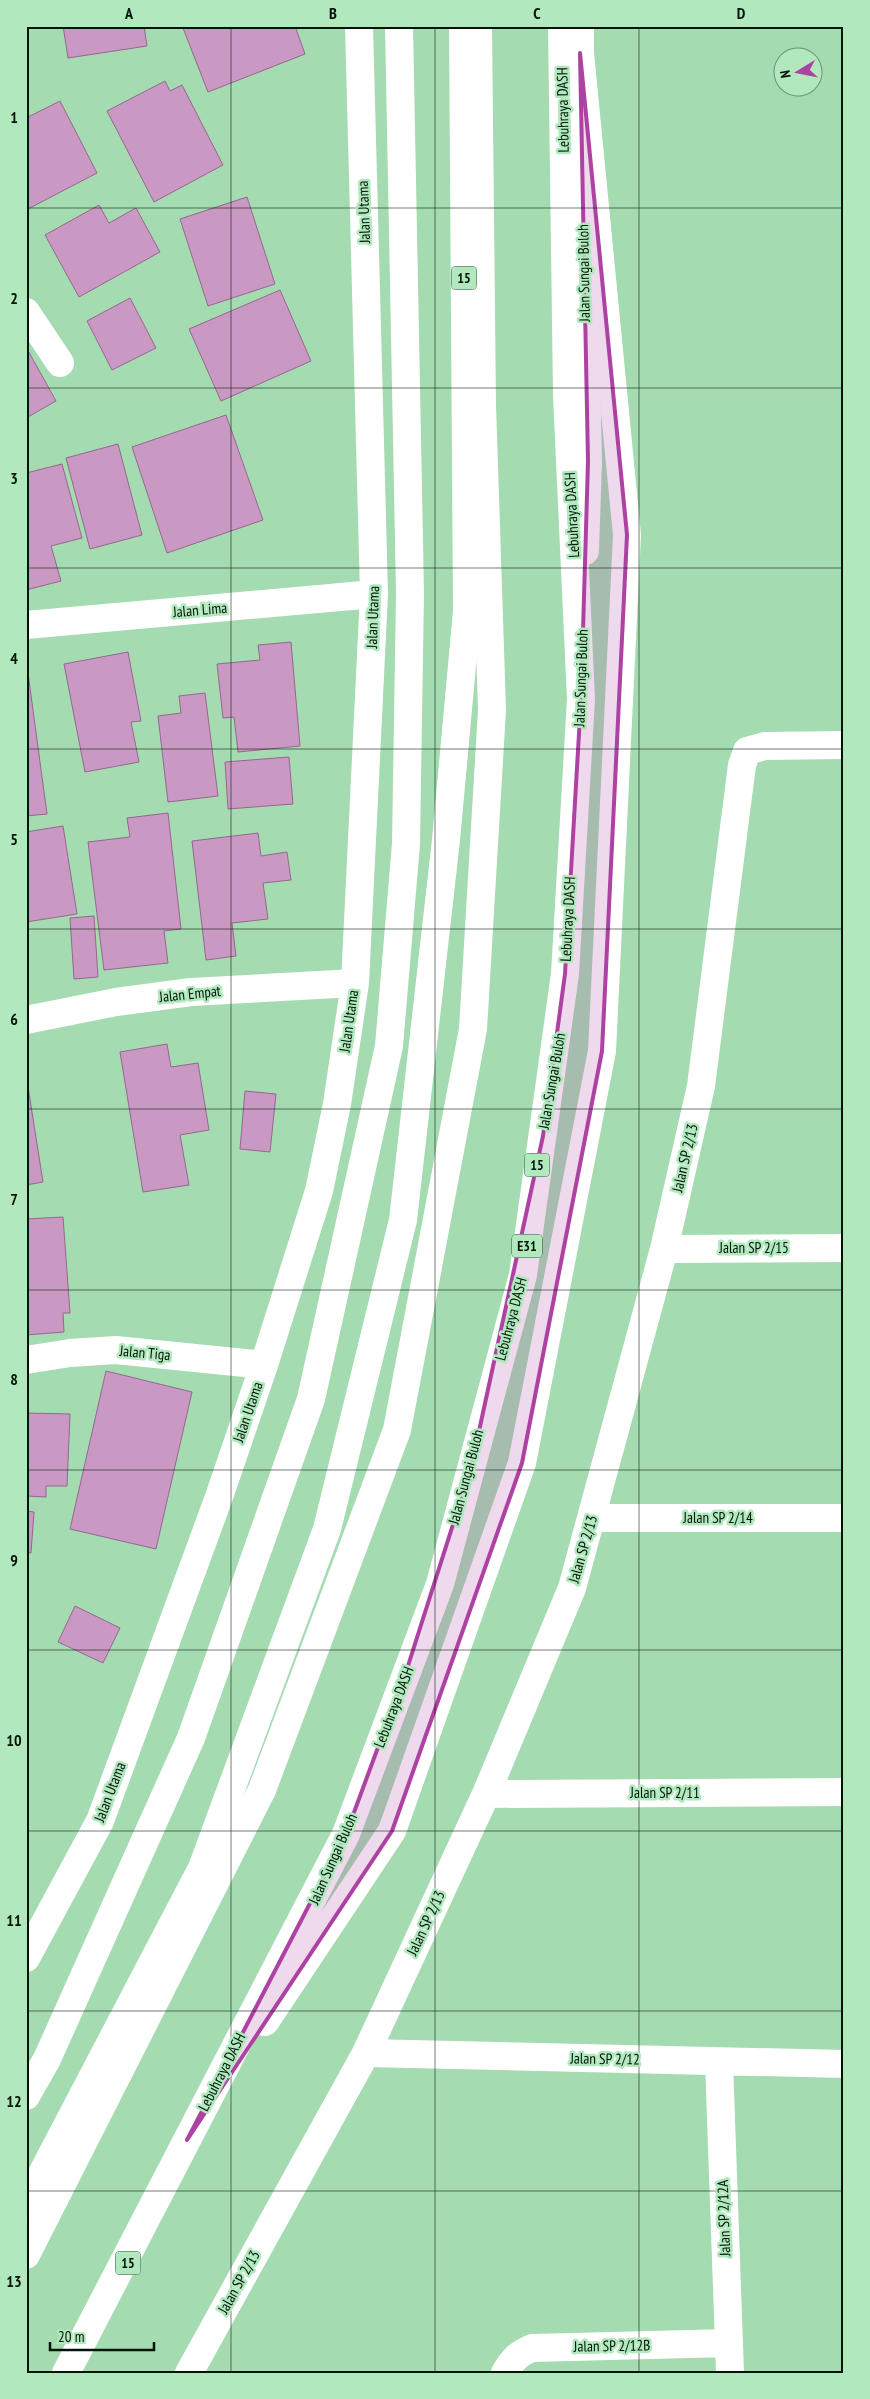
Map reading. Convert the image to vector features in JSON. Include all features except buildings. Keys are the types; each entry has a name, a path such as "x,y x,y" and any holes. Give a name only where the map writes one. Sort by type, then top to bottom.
{"main road":[{"name":"Jalan Utama","path":"26,1958 100,1821 219,1497 320,1191 338,1104 355,983 374,594 359,26"},
{"path":"26,2096 47,2059 191,1738 310,1399 389,1046 406,844 410,593 399,26"},
{"name":"15","path":"26,2204 202,1868 327,1530 403,1220 446,840 467,611 463,26"},
{"path":"26,2255 262,1790 397,1430 473,1029 491,720 482,405 478,26"},
{"name":"Lebuhraya DASH","path":"66,2373 346,1834 440,1584 523,1275 565,974 581,699 567,396 562,26"},
{"name":"Jalan Sungai Buloh","path":"72,2373 340,1852 407,1669 471,1468 484,1410 559,1058 577,818 588,461 580,26"},
{"path":"187,2140 392,1831 522,1463 602,1051 627,535 580,53"},
{"path":"26,312 60,363"},
{"name":"Jalan Lima","path":"26,626 374,594"},
{"name":"Jalan SP 2/13","path":"189,2373 366,2054 486,1794 572,1588 664,1248 701,1086 742,765 747,751 765,746 844,745"},
{"name":"Jalan Empat","path":"26,1020 116,1002 191,992 355,983"},
{"name":"Jalan SP 2/15","path":"664,1248 844,1248"},
{"name":"Jalan Tiga","path":"26,1360 70,1353 116,1350 264,1365"},
{"name":"Jalan SP 2/14","path":"592,1518 844,1518"},
{"name":"Jalan SP 2/11","path":"486,1794 844,1792"},
{"name":"Jalan SP 2/12","path":"366,2054 844,2064"},
{"name":"Jalan SP 2/12A","path":"719,2062 730,2373"},
{"name":"Jalan SP 2/12B","path":"505,2373 511,2362 520,2353 532,2348 729,2343"}],"highlighted area":[{"path":"580,53 627,535 602,1051 522,1463 392,1831 187,2140 346,1834 407,1669 471,1468 543,1136 565,974 581,699 588,461"}]}
